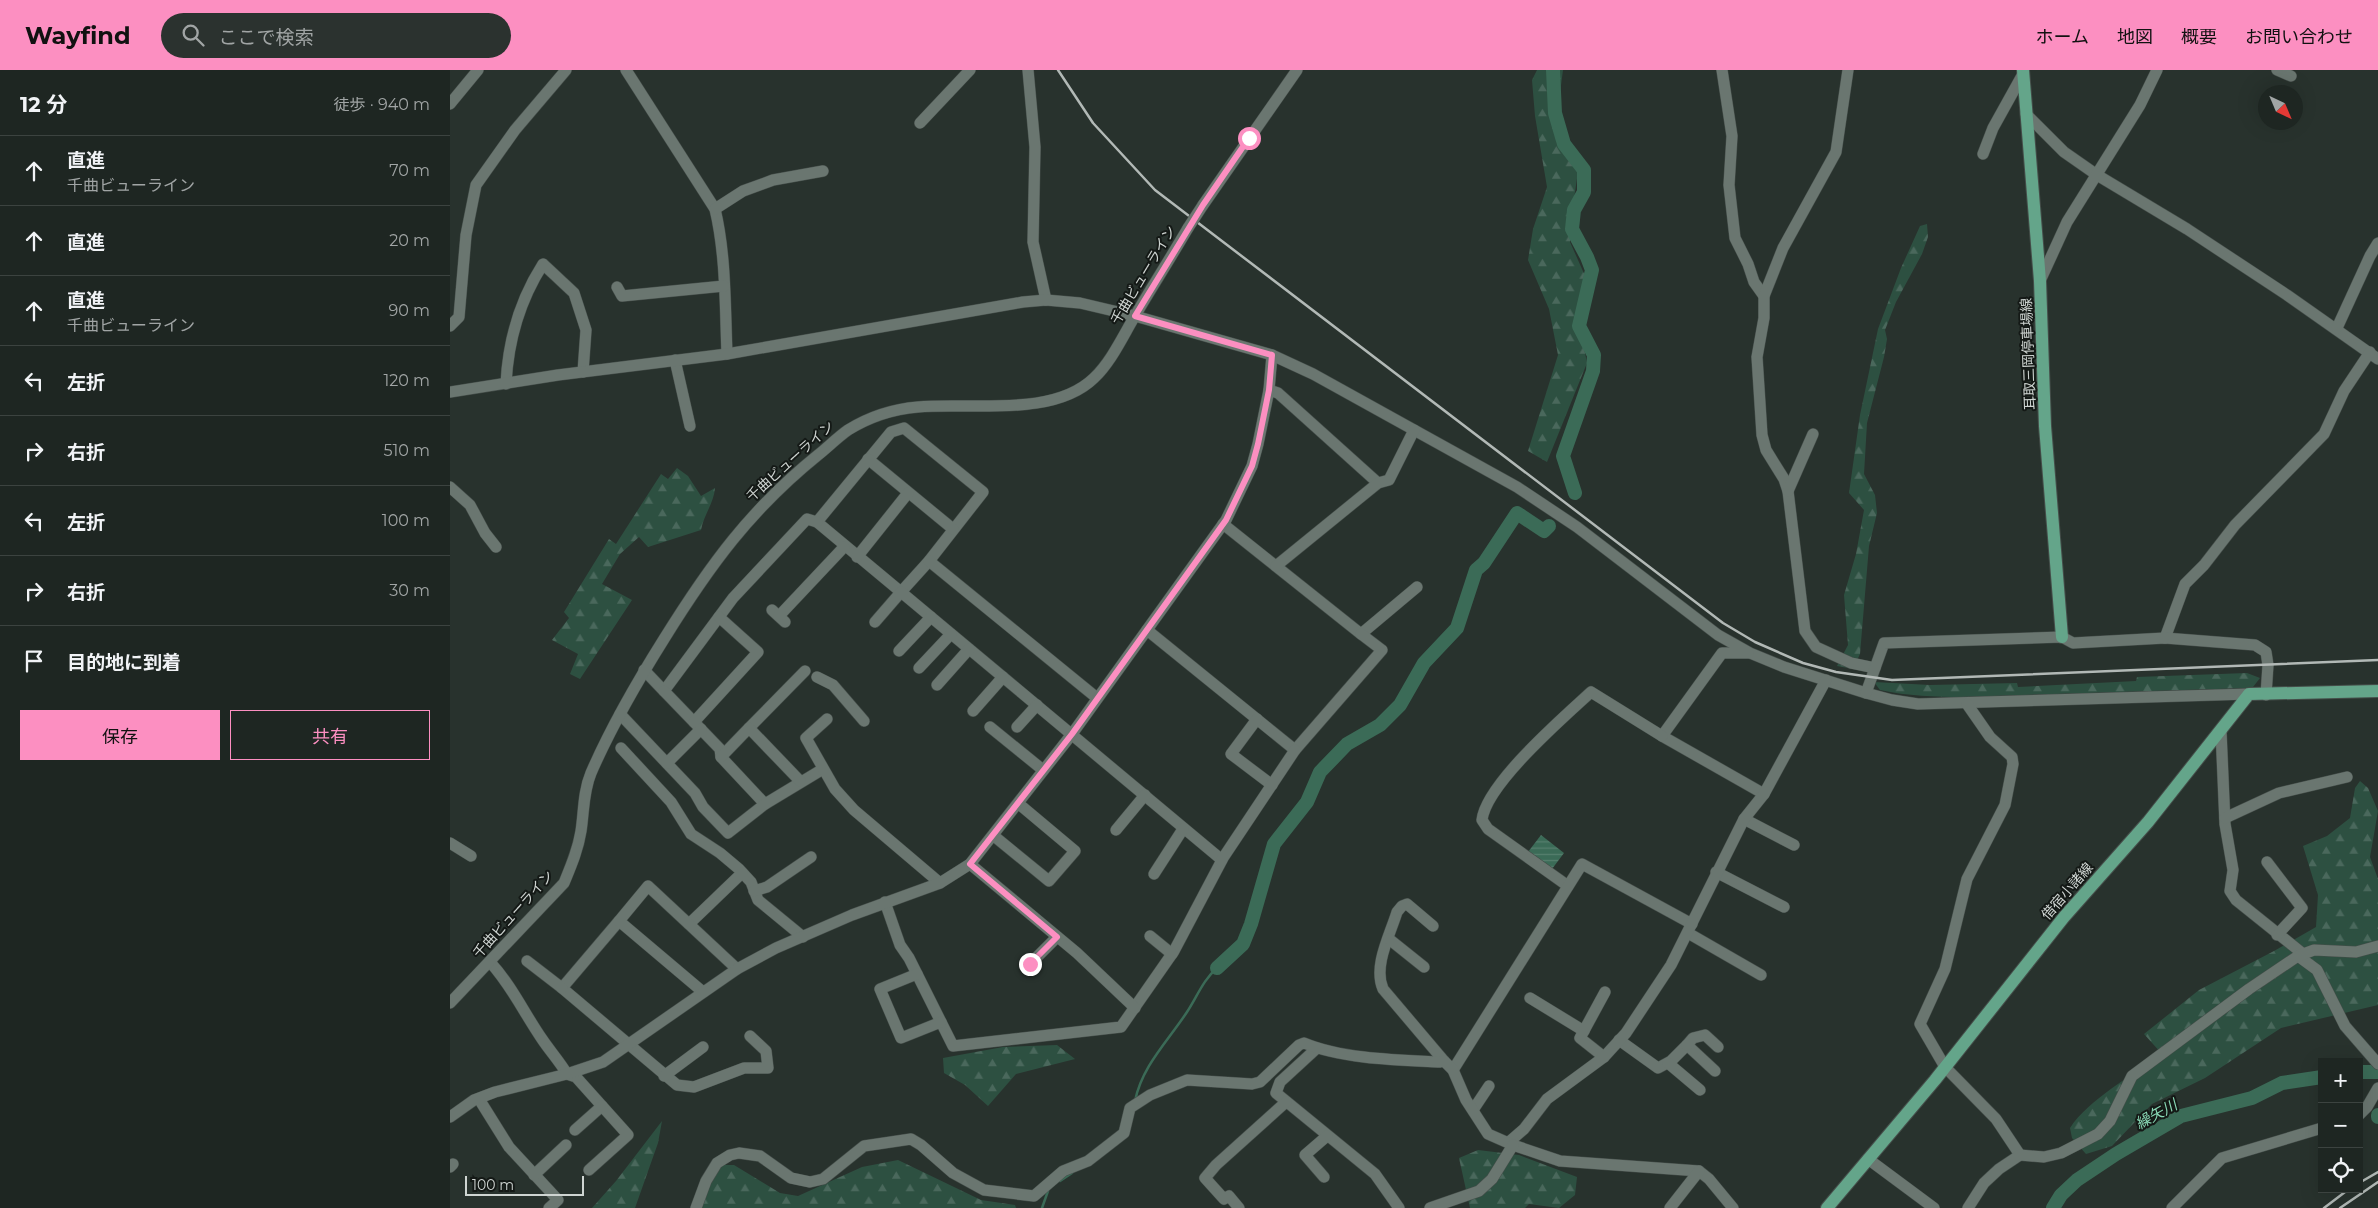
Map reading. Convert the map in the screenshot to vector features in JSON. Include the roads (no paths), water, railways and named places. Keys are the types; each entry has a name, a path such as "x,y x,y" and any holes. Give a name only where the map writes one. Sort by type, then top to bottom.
{"main road":[{"name":"耳取三岡停車場線","path":"2023,72 2040,281 2045,426 2062,637"},
{"path":"2249,694 2378,690"},
{"name":"借宿小諸線","path":"1827,1208 1946,1067 2058,923 2148,822 2249,694"}],"street":[{"path":"450,104 478,70"},
{"path":"450,326 459,317 466,236 474,190 515,130 566,70"},
{"path":"626,70 715,209 719,223 727,354"},
{"path":"920,123 970,70"},
{"path":"1028,70 1035,147 1033,242 1046,300"},
{"name":"千曲ビューライン","path":"450,1003 564,883 574,859 581,831 583,802 590,776 620,714 644,670 706,573 736,533 769,498 849,430 876,416 918,407 1012,405 1053,400 1077,391 1094,378 1111,357 1203,205 1297,70"},
{"path":"1722,70 1732,136 1729,185 1735,238 1748,264 1754,282 1764,296"},
{"path":"1848,70 1836,152 1783,248 1764,296 1764,318 1757,357 1762,435 1766,450 1784,479 1788,491 1805,631 1816,647 1851,663 1875,668"},
{"path":"2040,281 2067,222 2140,105 2157,70"},
{"path":"2277,70 2291,76"},
{"path":"1984,154 1993,128 2023,72"},
{"path":"2026,114 2064,152 2097,175 2187,230 2337,328 2374,355 2344,391 2324,434 2235,524 2204,565 2185,584 2165,638"},
{"path":"715,209 743,191 758,185 773,180 823,171"},
{"path":"2337,328 2370,256 2378,243"},
{"path":"506,384 507,357 516,324 528,288 543,264 574,293 586,330 583,372"},
{"path":"617,287 622,296 724,286"},
{"path":"450,392 583,372 727,354 993,307 1046,300 1080,303 1135,316 1272,355 1313,374 1517,487 1577,527 1718,635 1750,653 1826,680 1892,700 1918,704 1968,704 2249,694"},
{"path":"450,1117 474,1100 495,1092 567,1074 603,1062 737,969 885,902 940,882 970,864 994,836 1072,734 1223,524 1252,466 1269,390 1272,355"},
{"path":"675,360 690,426"},
{"path":"1269,390 1278,393 1378,483"},
{"path":"817,522 891,432 904,428 984,492 929,561 875,622"},
{"path":"1276,566 1317,530 1329,524 1378,483 1389,480 1414,430"},
{"path":"1788,491 1813,434"},
{"path":"868,459 953,529"},
{"path":"450,487 470,505 485,534 496,547"},
{"path":"857,557 908,493"},
{"path":"664,691 733,598 806,519 817,522 844,547 1072,734 1221,861"},
{"path":"885,902 900,945 909,958 953,1046 1121,1027 1172,954 1221,861 1294,750 1382,650 1223,524"},
{"path":"779,616 844,547"},
{"path":"929,561 1097,698"},
{"path":"1361,634 1418,587"},
{"path":"667,763 758,652 719,617"},
{"path":"898,651 931,617"},
{"path":"1147,630 1294,750"},
{"path":"919,668 951,634"},
{"path":"1866,693 1884,643 2062,637 2073,643 2165,638 2255,645 2262,648 2267,658 2266,694"},
{"path":"937,685 969,649"},
{"path":"1662,736 1722,653 1750,653"},
{"path":"644,670 720,749 721,757 765,804"},
{"path":"721,757 806,671"},
{"path":"817,677 833,685 864,721"},
{"path":"973,711 1003,677"},
{"path":"1430,1208 1479,1191 1492,1179 1511,1144 1547,1099 1604,1057 1619,1040 1671,965 1744,819 1764,794 1826,680"},
{"path":"1568,886 1488,829 1482,820 1486,804 1535,742 1591,692 1662,736 1764,794"},
{"path":"1968,704 1990,737 2012,757 2013,764 2005,806 1967,879 1945,969 1920,1024 1946,1067 1996,1119 2020,1155"},
{"path":"1017,727 1037,705"},
{"path":"620,714 667,763 728,833"},
{"path":"827,719 806,738 835,790 854,810 940,882"},
{"path":"1257,720 1231,754 1272,785"},
{"path":"990,727 1044,770"},
{"path":"749,728 800,781"},
{"path":"2221,731 2225,818 2233,870 2230,891 2236,900 2317,970 2345,1026 2378,1064"},
{"path":"622,748 671,802 691,834 712,848 742,873 751,882 758,900 803,938"},
{"path":"712,848 765,804 823,768"},
{"path":"2225,818 2279,794 2347,776"},
{"path":"1116,830 1145,795"},
{"path":"994,836 1049,881 1075,851 1019,804"},
{"path":"1744,819 1794,845"},
{"path":"1154,874 1183,828"},
{"path":"450,843 471,856"},
{"path":"754,891 768,887 811,856"},
{"path":"2267,862 2302,908 2277,935"},
{"path":"970,864 1057,937 1134,1008"},
{"path":"1453,1070 1582,864 1762,975"},
{"path":"1716,872 1784,908"},
{"path":"689,924 742,873"},
{"path":"562,988 648,886 737,969"},
{"path":"1433,926 1408,904 1402,906 1397,912 1380,967 1379,978 1383,990 1453,1070 1473,1110 1488,1134 1511,1144 1560,1160 1699,1170 1733,1208"},
{"path":"619,921 703,992"},
{"path":"1150,936 1172,954"},
{"path":"1030,964 1057,937"},
{"path":"1389,939 1424,967"},
{"path":"1968,1208 1984,1183 1999,1169 2020,1155 2044,1157 2061,1153 2098,1134 2110,1121 2132,1076 2249,989 2300,955 2314,950 2356,952 2378,946"},
{"path":"528,961 630,1044 676,1085 694,1086 744,1068 768,1068 766,1051 750,1036"},
{"path":"490,962 505,979 567,1074 576,1077 628,1134 590,1170"},
{"path":"916,974 880,989 901,1038 941,1022"},
{"path":"1604,1057 1580,1038 1605,992"},
{"path":"1530,998 1584,1031"},
{"path":"1619,1040 1658,1068 1668,1063 1692,1038 1705,1035 1718,1047"},
{"path":"696,1208 706,1181 717,1163 730,1155 739,1153 760,1156 791,1178 810,1182 822,1179 864,1146 911,1140 921,1145 953,1173 984,1190 1034,1196 1062,1172 1088,1161 1124,1133 1130,1108 1150,1095 1187,1080 1252,1084 1260,1082 1298,1045 1304,1043 1317,1048 1386,1059 1444,1061"},
{"path":"1687,1045 1715,1071"},
{"path":"664,1076 703,1047"},
{"path":"1317,1048 1280,1082 1276,1092 1375,1174 1399,1208"},
{"path":"1668,1063 1700,1090"},
{"path":"1473,1110 1489,1086"},
{"path":"2363,1111 2378,1088"},
{"path":"480,1099 509,1147 558,1200 549,1208"},
{"path":"1239,1208 1229,1196 1224,1199 1205,1178 1216,1165 1286,1102"},
{"path":"575,1130 602,1106"},
{"path":"2172,1208 2222,1158 2318,1129"},
{"path":"1324,1176 1305,1155 1327,1136"},
{"path":"534,1174 566,1145"},
{"path":"1868,1159 1934,1208"},
{"path":"1670,1208 1699,1170"}],"waterway":[{"path":"1553,70 1555,113 1564,144 1584,170 1584,192 1574,210 1572,229 1592,270 1579,326 1594,355 1593,371 1563,456 1575,493"},
{"path":"1217,968 1243,944 1251,924 1274,844 1307,802 1320,772 1347,744 1380,725 1400,705 1424,663 1457,628 1476,570 1484,563 1517,513 1544,531 1549,526"},
{"path":"1135,1101 1143,1076 1156,1054 1187,1012 1204,983 1217,968"},
{"name":"繰矢川","path":"2363,1072 2378,1072"},
{"name":"繰矢川","path":"2053,1208 2061,1195 2077,1180 2116,1154 2181,1116 2252,1098 2282,1083 2318,1078"},
{"path":"1060,1181 1072,1173"},
{"path":"1042,1208 1048,1191"}],"railway":[{"path":"1058,70 1093,123 1155,190 1723,623 1755,642 1803,663 1836,672 1892,680 2378,660"},
{"path":"2363,1181 2378,1172"},
{"path":"2340,1208 2378,1182"},
{"path":"2324,1208 2344,1193"}]}
